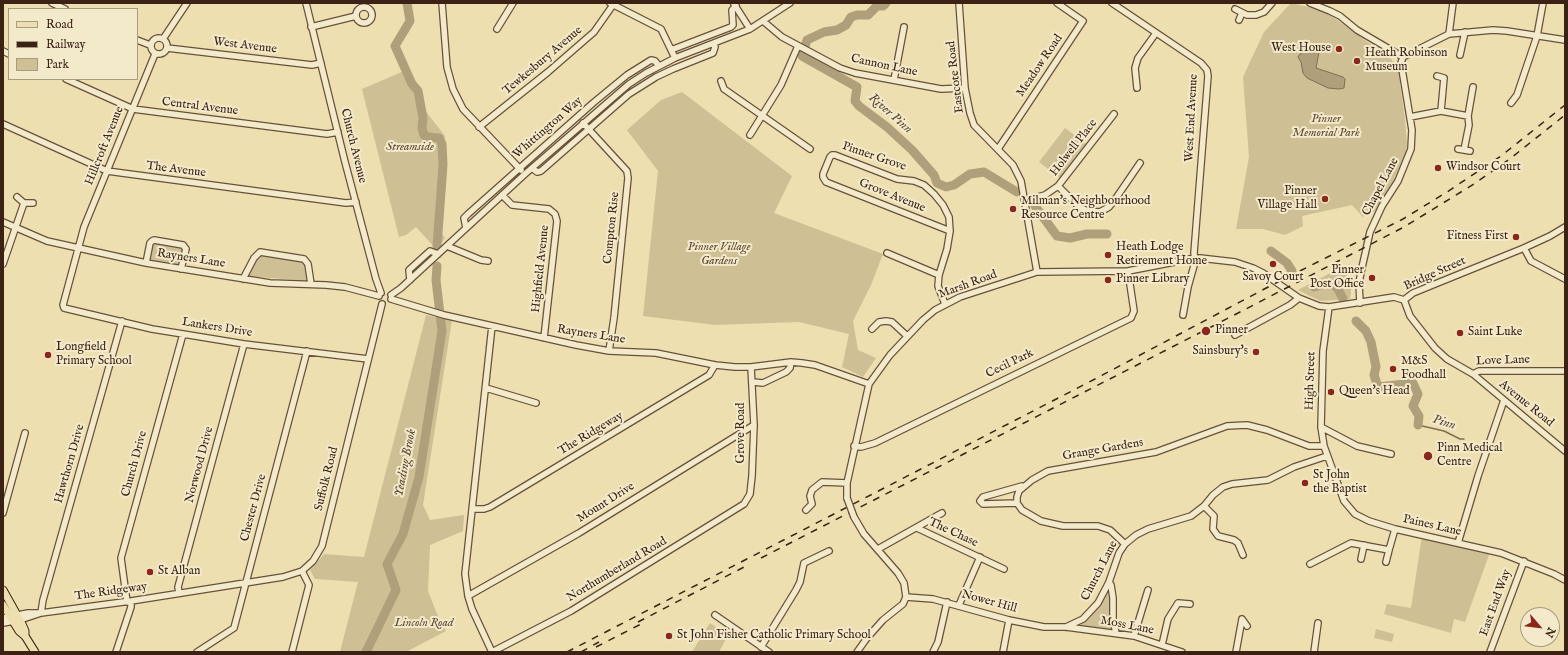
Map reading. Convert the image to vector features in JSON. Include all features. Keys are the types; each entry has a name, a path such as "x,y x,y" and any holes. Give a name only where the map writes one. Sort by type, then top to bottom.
{"main road":[{"path":"3,590 20,633 25,636 35,652"},
{"path":"3,605 13,618"}],"street":[{"path":"52,3 63,8"},
{"path":"163,39 187,3"},
{"name":"Church Avenue","path":"306,3 380,295"},
{"path":"442,3 447,67 453,89 463,109 525,174"},
{"path":"496,29 513,3"},
{"name":"Whittington Way","path":"391,297 525,174 629,84 658,66 675,58 750,29 790,3"},
{"name":"Eastcote Road","path":"959,3 965,88 970,113 974,125 1013,165 1021,181 1026,200 1037,272"},
{"name":"Meadow Road","path":"998,149 1083,21 1056,3"},
{"name":"West End Avenue","path":"1112,3 1201,63 1207,70 1208,76 1194,253 1195,258"},
{"path":"1235,10 1247,15 1264,12 1272,3"},
{"path":"1310,3 1335,14 1356,30 1403,57 1449,34 1465,32 1493,30 1507,31 1565,40"},
{"path":"1449,34 1453,3"},
{"path":"1511,103 1518,95 1537,36 1543,3"},
{"path":"612,4 661,29 675,58"},
{"name":"Tewkesbury Avenue","path":"479,127 548,72 594,32 612,4"},
{"path":"672,50 731,27 733,25 732,10 734,4"},
{"path":"734,4 750,29"},
{"path":"1239,20 1242,13"},
{"path":"312,27 356,16"},
{"name":"Cannon Lane","path":"763,21 782,37 840,68 855,73 941,89 965,88"},
{"path":"894,80 904,27"},
{"path":"1460,55 1465,32"},
{"path":"1137,88 1135,68 1138,58 1156,33"},
{"path":"150,45 155,39 163,39"},
{"path":"150,45 151,50 155,54 163,54 167,48 163,39"},
{"path":"138,40 150,45"},
{"name":"Whittington Way","path":"532,168 537,172 541,171 629,94 644,84 673,69 713,53 716,47 714,43"},
{"path":"750,135 781,85 800,47"},
{"name":"West Avenue","path":"167,48 312,65 321,63"},
{"name":"Hillcroft Avenue","path":"64,308 63,305 84,227 155,54"},
{"name":"Chapel Lane","path":"1360,303 1359,283 1363,258 1370,232 1382,206 1398,181 1411,149 1412,130 1401,63 1403,57"},
{"name":"Whittington Way","path":"466,228 464,218 519,168 627,75 651,60 655,61 658,66"},
{"path":"1437,76 1444,78 1441,111"},
{"name":"Central Avenue","path":"68,80 133,109 327,134 338,132"},
{"path":"720,81 724,89 762,114 810,149"},
{"path":"1464,150 1469,125 1468,116 1473,87"},
{"path":"1410,117 1441,111 1468,116"},
{"name":"Holwell Place","path":"1026,200 1045,195 1058,186 1114,114"},
{"name":"Compton Rise","path":"583,123 626,171 628,178 614,318 609,351"},
{"name":"The Avenue","path":"3,124 107,171 346,203 356,202"},
{"name":"Pinner Grove","path":"826,182 823,174 830,157 832,155 836,155 897,179 914,181 924,185 943,205 949,218 950,231 947,249 939,275 938,286 945,304"},
{"path":"1058,186 1078,206 1087,211 1100,212 1114,201 1139,163"},
{"name":"Grove Avenue","path":"826,182 950,231"},
{"name":"Highfield Avenue","path":"502,195 512,205 549,209 555,214 557,221 544,338"},
{"path":"17,197 24,203 32,203"},
{"path":"3,264 14,227 24,203"},
{"name":"Rayners Lane","path":"3,222 47,241 146,263 270,283 345,287 380,295 385,292 391,297 404,303 441,314 544,338 609,351 656,353 715,365 735,367 751,367 791,362 815,365 869,384"},
{"name":"Bridge Street","path":"1329,307 1394,297 1404,300 1413,293 1524,248 1565,227"},
{"path":"146,263 152,241 154,240 183,245 186,249 181,269"},
{"path":"447,246 481,260 488,260"},
{"path":"1524,248 1531,261 1565,279"},
{"path":"243,279 254,258 260,252 304,259 308,264 311,284"},
{"path":"886,253 939,275"},
{"path":"1183,316 1195,258"},
{"name":"Marsh Road","path":"906,597 904,583 898,572 864,534 856,520 847,498 847,483 869,384 890,355 907,336 935,310 960,297 1037,272 1128,271 1195,258 1235,262 1253,268 1263,273 1299,298 1319,306 1329,307"},
{"name":"Cecil Park","path":"854,446 861,447 875,443 1131,318 1134,311 1128,271"},
{"path":"370,293 378,285"},
{"path":"400,289 404,303"},
{"path":"380,295 379,300 382,304 388,304 391,297"},
{"path":"1235,335 1290,305 1299,298"},
{"name":"Love Lane","path":"1404,300 1410,316 1435,348 1447,359 1473,374 1479,371 1565,371"},
{"name":"Suffolk Road","path":"302,571 313,562 322,546 382,304"},
{"name":"High Street","path":"1327,456 1324,446 1322,427 1323,351 1329,307"},
{"name":"Lankers Drive","path":"64,308 183,334 244,344 368,359"},
{"path":"872,329 879,322 886,320 892,322 907,336"},
{"name":"Hawthorn Drive","path":"41,613 43,600 122,321"},
{"path":"492,326 465,574 468,596 472,609 492,652"},
{"name":"Church Drive","path":"116,652 131,607 121,558 183,334"},
{"name":"Norwood Drive","path":"179,593 180,581 244,344"},
{"name":"Chester Drive","path":"198,652 234,628 307,351"},
{"path":"753,382 763,382 786,372 790,368 791,362"},
{"name":"The Ridgeway","path":"472,509 484,509 490,507 709,375 715,365"},
{"name":"Grove Road","path":"748,499 752,476 754,425 753,382 751,367"},
{"name":"Avenue Road","path":"1473,374 1565,451"},
{"path":"486,388 536,403"},
{"path":"1458,543 1478,476 1504,400"},
{"name":"Mount Drive","path":"468,596 579,534 754,425"},
{"name":"Grange Gardens","path":"1017,502 983,504 980,501 983,497 1024,486 1048,472 1156,452 1227,426 1247,425 1267,430 1309,446 1324,446"},
{"path":"1322,427 1357,446 1391,454"},
{"path":"3,513 25,433"},
{"name":"Paines Lane","path":"1327,456 1344,501 1355,514 1369,522 1500,553 1524,561 1565,580"},
{"name":"Church Lane","path":"1066,627 1084,619 1098,603 1109,582 1119,552 1125,544 1136,535 1148,529 1191,516 1204,506 1213,495 1223,487 1232,484 1268,480 1294,467 1327,456"},
{"path":"806,510 812,504 810,496 812,490 822,482 847,483"},
{"path":"1024,486 1016,497 1017,502 1022,510 1041,522 1062,526 1098,526 1110,530 1125,544"},
{"name":"Northumberland Road","path":"492,652 571,611 744,504 748,499"},
{"path":"1204,506 1214,516 1213,529 1218,536 1224,539 1234,540 1238,543 1243,554"},
{"name":"The Chase","path":"878,549 942,513"},
{"name":"The Chase","path":"917,528 1004,569"},
{"path":"1386,562 1395,529"},
{"path":"1310,564 1351,543 1389,550"},
{"path":"1361,559 1364,545"},
{"path":"761,647 796,590 800,582 804,563 829,551"},
{"name":"The Chase","path":"959,605 980,557"},
{"name":"East End Way","path":"1490,652 1524,561"},
{"path":"292,652 309,585 302,571"},
{"name":"The Ridgeway","path":"3,623 13,618 36,612 41,613 129,601 283,577 302,571"},
{"path":"1109,582 1111,585 1113,598 1113,620 1116,633"},
{"path":"1134,636 1148,590"},
{"path":"857,652 883,620 903,604 906,597"},
{"name":"Nower Hill","path":"906,597 925,598 947,602 1010,620 1044,627 1066,627"},
{"path":"933,652 938,642 947,602"},
{"path":"1162,644 1168,619 1178,603 1190,604"},
{"path":"715,615 768,652"},
{"path":"1236,652 1242,619 1247,626"},
{"path":"1003,652 1010,620"},
{"path":"1314,652 1318,623"},
{"name":"Moss Lane","path":"1066,627 1134,636 1162,644 1172,650 1182,652"}],"green space":[{"name":"Pinner Memorial Park","path":"1291,3 1321,10 1333,17 1391,59 1396,65 1401,77 1400,84 1407,145 1405,157 1379,209 1363,217 1352,205 1302,216 1303,226 1285,235 1263,229 1236,229 1249,157 1243,77 1264,32"},
{"name":"Streamside","path":"404,71 417,100 445,136 436,226 445,238 437,250 416,227 406,235 399,237 362,89"},
{"name":"Pinner Village Gardens","path":"682,92 792,176 774,213 883,254 871,285 853,321 858,350 876,358 863,377 842,367 849,334 799,322 715,325 643,316 658,171 627,130 661,100"},
{"path":"1065,128 1086,144 1060,178 1039,162"},
{"path":"153,242 183,247 180,265 149,260"},
{"path":"258,254 304,261 310,281 246,276"},
{"path":"1340,268 1352,281 1350,299 1320,301 1298,290"},
{"name":"Lincoln Road","path":"426,315 452,320 423,505 430,520 464,515 463,531 430,545 428,591 439,619 446,631 406,652 340,652 358,582 315,579 310,570 324,554 364,557"},
{"path":"1422,536 1456,544 1459,547 1463,546 1490,552 1465,622 1454,619 1451,633 1384,614 1387,604 1411,608"},
{"path":"1109,588 1111,592 1112,630 1078,626 1087,620 1096,610"},
{"path":"710,623 728,635 719,652 692,652"},
{"path":"1376,629 1394,634 1392,642 1374,638"}],"shaded area":[{"path":"1309,49 1319,52 1316,68 1343,77 1345,79 1344,88 1328,88 1307,78 1303,73 1301,62 1298,57 1300,54"}],"waterway":[{"name":"Yeading Brook","path":"407,3 410,21 395,46 412,84 418,91 423,118 422,128 424,135 439,138 442,144 443,165 437,246"},
{"name":"River Pinn","path":"886,3 883,6 877,6 868,15 857,15 851,17 846,25 837,30 824,32 807,40 802,56 857,87 855,101 859,106 887,127 912,150 934,175 937,183 946,187 954,185 970,174 984,172 1017,192"},
{"name":"River Pinn","path":"1035,206 1057,236 1070,238 1087,234 1107,234"},
{"name":"River Pinn","path":"1271,251 1287,263 1292,271"},
{"name":"Yeading Brook","path":"366,652 396,590 387,564 403,534 419,477 442,331 436,280 437,266"},
{"name":"River Pinn","path":"1314,287 1324,284 1333,284 1338,289 1343,299"},
{"name":"River Pinn","path":"1356,321 1366,331 1371,342 1376,367 1374,375 1378,387 1413,383 1418,394 1413,406 1419,416 1418,425"},
{"name":"Pinn","path":"1418,425 1444,431 1460,439 1464,439"}],"railway":[{"path":"567,652 1095,379 1270,286 1403,219 1501,156 1565,105"},
{"path":"761,558 1404,227 1474,184 1511,158 1565,115"},
{"path":"638,622 748,565"},
{"path":"596,647 645,622"},
{"path":"581,652 599,642"}],"place":[{"name":"West House","path":"1339,49"},
{"name":"Heath Robinson Museum","path":"1357,61"},
{"name":"Windsor Court","path":"1438,168"},
{"name":"Pinner Village Hall","path":"1325,199"},
{"name":"Milman's Neighbourhood Resource Centre","path":"1013,209"},
{"name":"Fitness First","path":"1516,237"},
{"name":"Heath Lodge Retirement Home","path":"1108,255"},
{"name":"Savoy Court","path":"1273,264"},
{"name":"Pinner Post Office","path":"1372,278"},
{"name":"Pinner Library","path":"1108,280"},
{"name":"Pinner","path":"1206,331"},
{"name":"Saint Luke","path":"1460,333"},
{"name":"Sainsbury's","path":"1256,352"},
{"name":"Longfield Primary School","path":"48,355"},
{"name":"M&S Foodhall","path":"1393,369"},
{"name":"Queen's Head","path":"1331,392"},
{"name":"Pinn Medical Centre","path":"1428,456"},
{"name":"St John the Baptist","path":"1305,483"},
{"name":"St Alban","path":"150,572"},
{"name":"St John Fisher Catholic Primary School","path":"669,636"}]}
